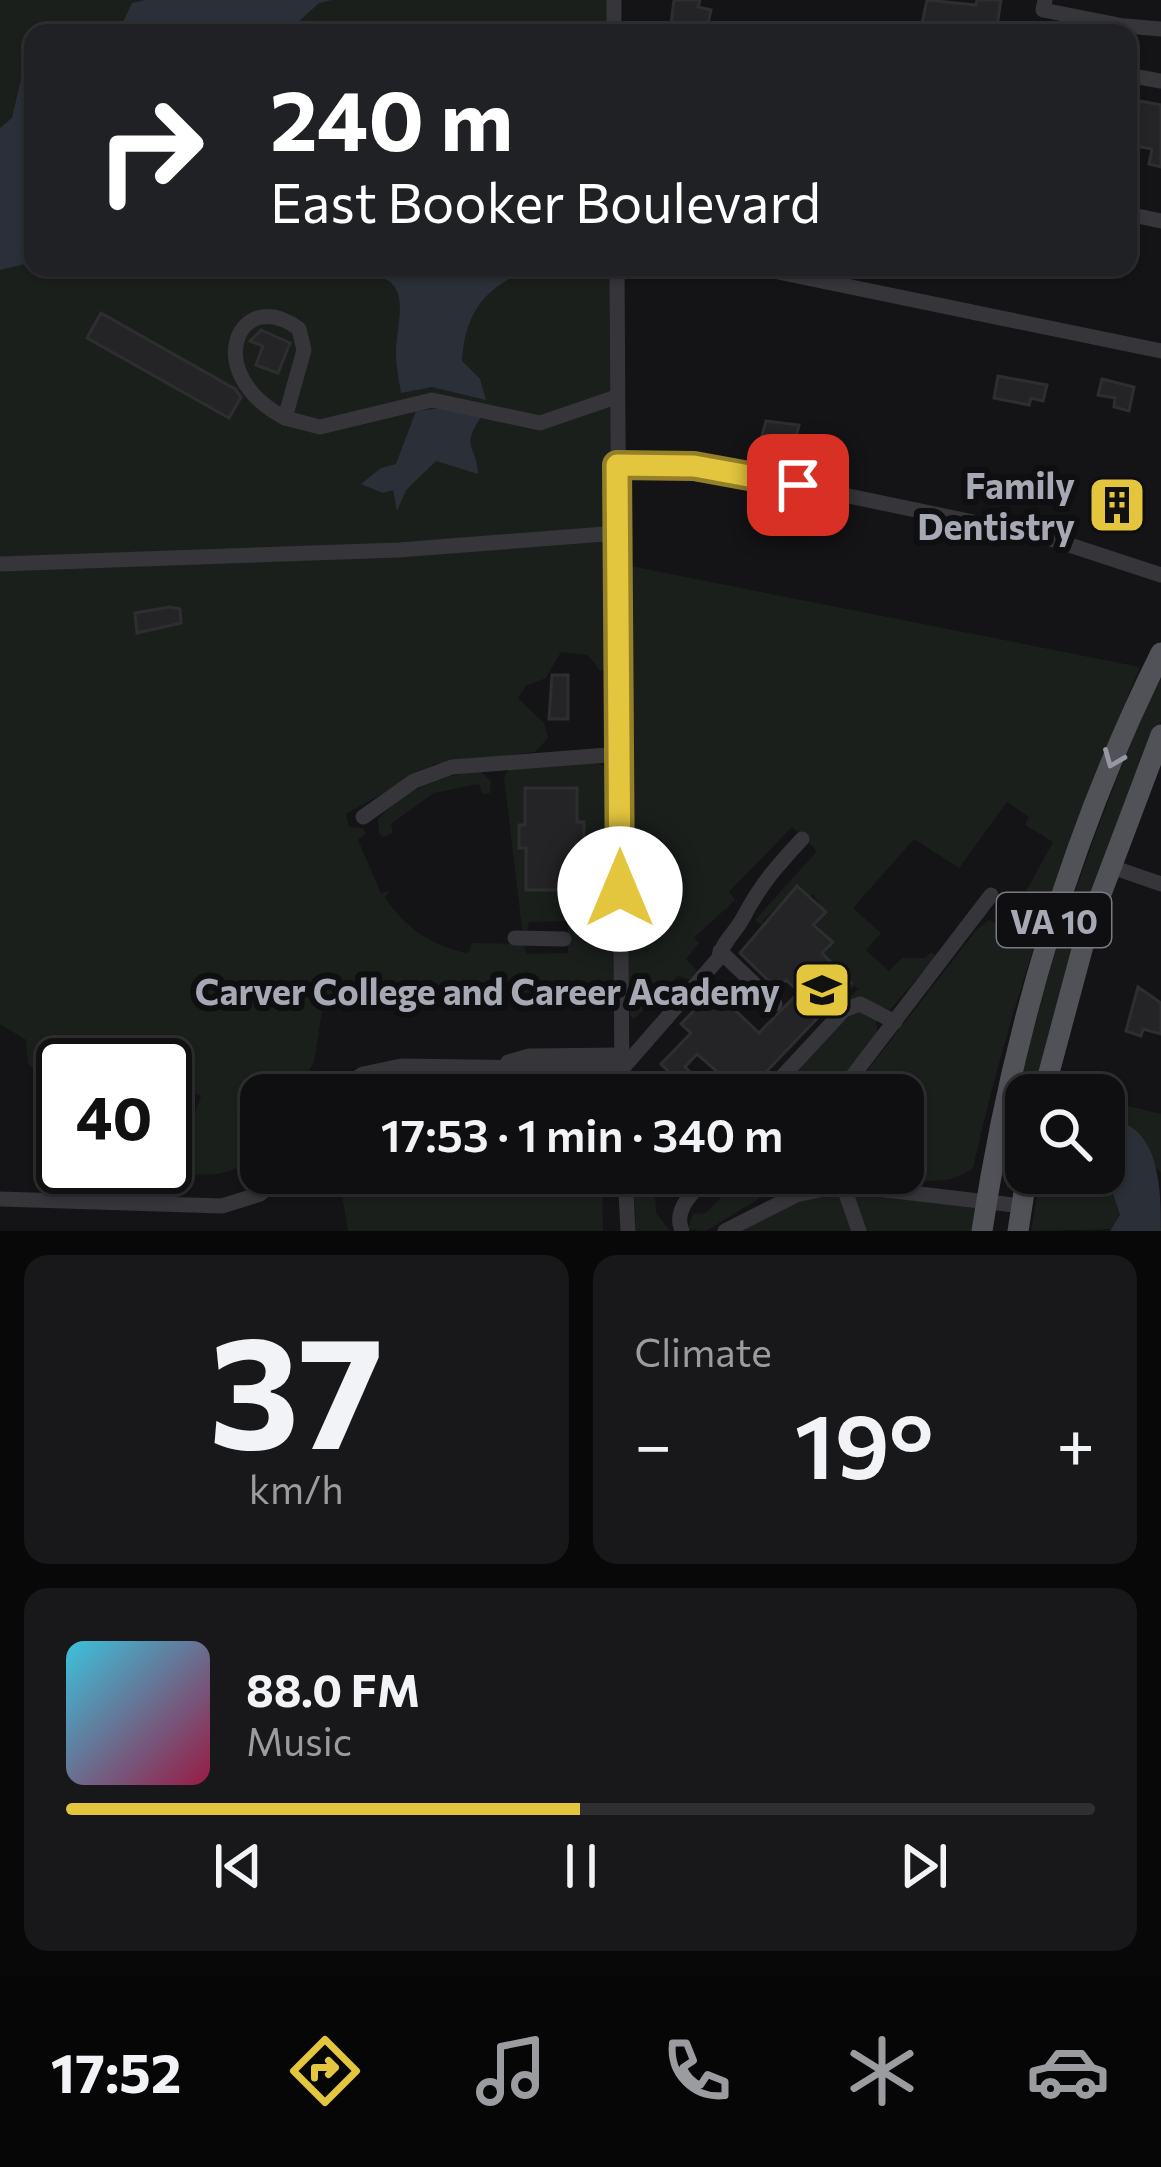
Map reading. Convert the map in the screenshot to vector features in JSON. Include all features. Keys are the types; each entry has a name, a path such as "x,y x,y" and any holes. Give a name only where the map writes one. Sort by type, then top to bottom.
{"main road":[{"name":"VA 10","path":"982,1231 1046,945 1093,809 1161,653"},
{"name":"VA 10","path":"1047,1074 1108,866 1161,735"},
{"path":"1018,1231 1024,1194"}],"street":[{"path":"1045,0 1043,10 1116,24"},
{"path":"616,276 622,1074"},
{"path":"798,276 1161,350"},
{"path":"285,418 304,350 299,328 281,315 267,315 249,324 234,343 238,378 250,394 285,418 320,427 432,400 540,423 616,397"},
{"path":"617,465 694,466 758,477 1045,537 1161,575"},
{"path":"0,564 375,551 618,533"},
{"path":"363,817 414,781 452,767 620,754"},
{"path":"363,1074 382,1069 499,1064 528,1069 622,1062 718,959 752,894 802,839"},
{"path":"1108,866 1161,884"},
{"path":"855,1074 991,896"},
{"path":"515,938 565,939"},
{"path":"720,951 776,1004"},
{"path":"785,1074 844,1010 860,1004 896,1022"},
{"path":"621,1028 653,1030"},
{"path":"0,1199 221,1206 257,1194"},
{"path":"626,1194 628,1231"},
{"path":"682,1231 680,1209 692,1194"},
{"path":"725,1231 789,1198 807,1194"},
{"path":"846,1194 859,1231"},
{"path":"924,1194 1022,1206"}],"shaded area":[{"path":"0,0 608,0 609,24 24,24 24,276 611,276 614,667 600,671 588,655 561,652 546,678 526,686 518,698 544,723 548,738 535,752 435,764 346,814 349,827 363,828 366,833 358,840 381,893 391,890 385,897 420,934 468,953 472,943 523,944 527,954 568,953 568,921 529,922 527,931 522,929 504,777 509,769 593,761 604,766 616,800 618,985 496,995 480,991 322,1012 314,1062 307,1074 240,1074 240,1166 220,1173 192,1174 192,1120 201,1096 192,1093 192,1038 36,1038 36,1071 28,1064 26,1040 0,1024"},
{"path":"332,0 319,3 296,24 122,24 132,3"},
{"path":"21,79 24,264 0,270 0,128 12,118"},
{"path":"377,276 516,276 482,301 464,343 462,361 480,379 486,400 432,387 401,393 396,359 398,294"},
{"path":"442,408 481,417 471,441 478,474 436,461 406,490 397,511 393,490 383,493 361,484 381,468 396,464 416,411"},
{"name":"Carver College and Career Academy","path":"620,564 1140,667 1045,914 973,1168 948,1179 924,1181 924,1074 864,1074 978,928 989,920 1006,928 1053,842 1025,825 1029,817 1007,802 959,868 914,839 853,908 881,933 866,950 889,971 902,958 925,958 931,952 936,956 890,1010 858,998 843,1004 858,989 855,986 829,1006 851,982 831,963 792,946 825,913 813,894 809,897 797,886 762,922 774,934 755,920 817,851 792,827 729,892 735,900 694,938 699,943 686,959 698,972 692,980 678,976 634,1019 630,1016"},
{"path":"1161,671 1161,721 1123,813 1044,1074 1022,1074 1054,955 1104,812"},
{"path":"480,771 491,781 490,793 482,794 479,784 434,793 391,824 393,833 383,837 379,833 378,819 412,792 437,780"},
{"path":"855,1010 876,1015 877,1034 846,1074 792,1074"},
{"path":"1125,1105 1161,1114 1161,1173 1125,1133"},
{"path":"1125,1124 1150,1149 1159,1182 1161,1231 1110,1231 1120,1215 1113,1194 1125,1194"},
{"path":"602,1194 603,1231 348,1231 342,1195"},
{"path":"634,1194 655,1194 656,1213 670,1231 636,1231"},
{"path":"725,1194 767,1194 706,1231 688,1229 693,1214 706,1213"},
{"path":"890,1194 983,1203 979,1231 731,1231 798,1197"},
{"path":"1037,1194 1113,1194 1120,1215 1115,1229 1031,1231"}],"building":[{"path":"674,0 700,0 698,7 711,10 708,24 671,24"},
{"path":"927,0 976,5 977,0 1001,0 997,24 922,24"},
{"path":"1140,101 1161,105 1161,167 1149,164 1152,149 1137,146"},
{"path":"101,313 235,389 241,397 229,418 87,338"},
{"path":"261,330 290,343 278,373 256,365 263,346 250,341"},
{"path":"998,376 1047,385 1043,401 1031,398 1029,405 994,398"},
{"path":"1102,379 1134,387 1129,411 1114,407 1115,398 1098,395"},
{"path":"766,421 799,425 794,446 760,443"},
{"name":"Family Dentistry","path":"1113,484 1134,500 1124,519 1100,509"},
{"path":"180,609 181,623 137,633 135,613"},
{"path":"552,675 568,675 568,719 549,719"},
{"path":"525,788 577,788 577,822 584,822 584,843 577,843 578,890 526,890 526,848 519,848 519,825 525,825"},
{"name":"Carver College and Career Academy","path":"797,886 826,912 813,925 833,942 822,953 851,983 764,1074 720,1074 697,1054 685,1067 692,1074 671,1074 661,1064 691,1033 681,1024 714,990 759,1033 799,992 786,980 777,989 740,953"},
{"path":"1138,987 1161,1003 1161,1034 1143,1029 1141,1036 1126,1031"}],"place":[{"name":"Family Dentistry","path":"1117,505"},
{"name":"Carver College and Career Academy","path":"822,990"}],"route":[{"path":"620,889 617,465 694,466 798,485"}]}
